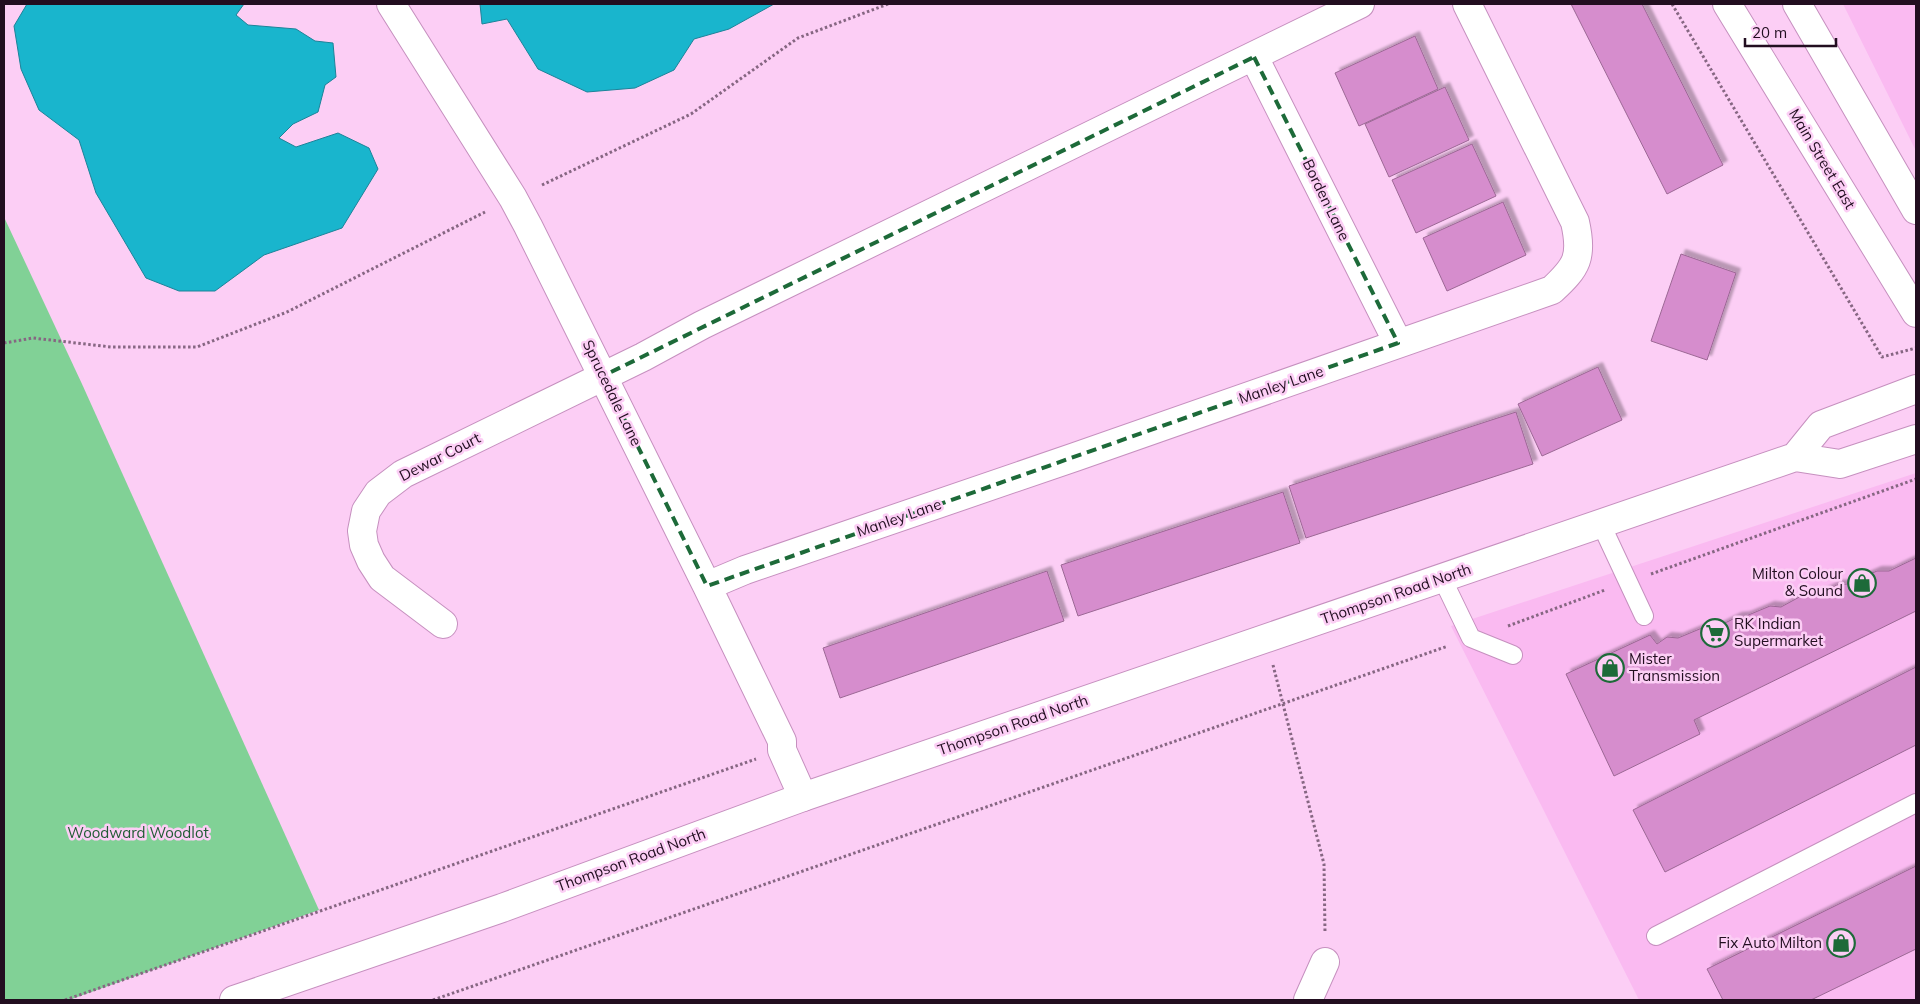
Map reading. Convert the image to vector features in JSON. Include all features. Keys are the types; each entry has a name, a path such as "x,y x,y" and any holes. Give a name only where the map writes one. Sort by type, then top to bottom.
{"street":[{"name":"Sprucedale Lane","path":"391,4 513,198 707,586 782,741 782,750 803,797"},
{"path":"603,376 728,312 1360,4"},
{"name":"Manley Lane","path":"707,586 745,570 1076,457 1552,290 1569,274 1578,258 1579,238 1576,222 1467,4"},
{"name":"Main Street East","path":"1727,4 1916,313"},
{"path":"1797,4 1916,210"},
{"name":"Borden Lane","path":"1254,57 1398,343"},
{"name":"Dewar Court","path":"443,624 382,578 371,561 364,545 362,531 366,511 378,493 402,474 603,376"},
{"path":"1795,457 1821,425 1916,389"},
{"name":"Thompson Road North","path":"234,1000 511,905 803,797 1795,457 1840,464 1916,439"},
{"path":"1308,1000 1325,962"}],"lane":[{"path":"1601,524 1644,616"},
{"path":"1442,578 1471,638 1513,655"},
{"path":"1656,936 1916,803"}],"path":[{"path":"542,185 691,114 798,38 888,4"},
{"path":"1672,4 1882,357 1916,348"},
{"path":"4,343 33,338 111,347 197,347 287,312 485,212"},
{"path":"433,1000 1471,638 1916,479"},
{"path":"1266,638 1324,864 1325,962"},
{"path":"65,1000 782,750"}],"highlighted area":[{"path":"1254,57 1398,343 707,586 603,376"}],"shaded area":[{"path":"1843,4 1916,4 1916,151"},
{"path":"1916,473 1916,1000 1639,1000 1451,626"}],"green space":[{"name":"Woodward Woodlot","path":"4,217 82,384 319,910 69,1000 4,1000"}],"water":[{"path":"27,4 244,4 236,15 248,25 296,29 315,41 333,43 336,77 325,85 318,112 293,124 279,138 296,147 338,133 369,148 378,169 342,228 264,255 215,291 179,291 146,278 96,193 79,140 39,110 21,69 14,26"},
{"path":"480,4 774,4 729,29 694,39 674,70 635,88 587,92 538,69 507,19 482,24"}],"building":[{"path":"1571,4 1642,4 1723,165 1667,194"},
{"path":"1415,36 1438,89 1359,126 1335,73"},
{"path":"1445,87 1469,140 1389,177 1365,124"},
{"path":"1472,144 1496,196 1416,233 1392,180"},
{"path":"1503,202 1526,255 1447,291 1423,238"},
{"path":"1681,254 1736,273 1707,360 1651,341"},
{"path":"1598,367 1622,420 1542,456 1518,404"},
{"path":"1516,412 1533,464 1306,538 1289,486"},
{"path":"1283,492 1300,543 1078,616 1061,565"},
{"path":"1916,558 1916,611 1694,720 1700,734 1614,776 1566,674 1650,635 1657,644 1667,637 1678,638 1702,628 1715,628 1737,617 1746,616 1770,606 1781,607 1803,595 1814,596 1837,585 1847,584 1877,571 1889,571"},
{"path":"1047,571 1064,621 840,698 823,648"},
{"path":"1916,667 1916,745 1665,872 1633,810"},
{"path":"1916,866 1916,949 1811,1000 1723,1000 1707,969"}],"place":[{"name":"Milton Colour & Sound","path":"1862,583"},
{"name":"RK Indian Supermarket","path":"1715,633"},
{"name":"Mister Transmission","path":"1610,668"},
{"name":"Fix Auto Milton","path":"1841,943"}]}
